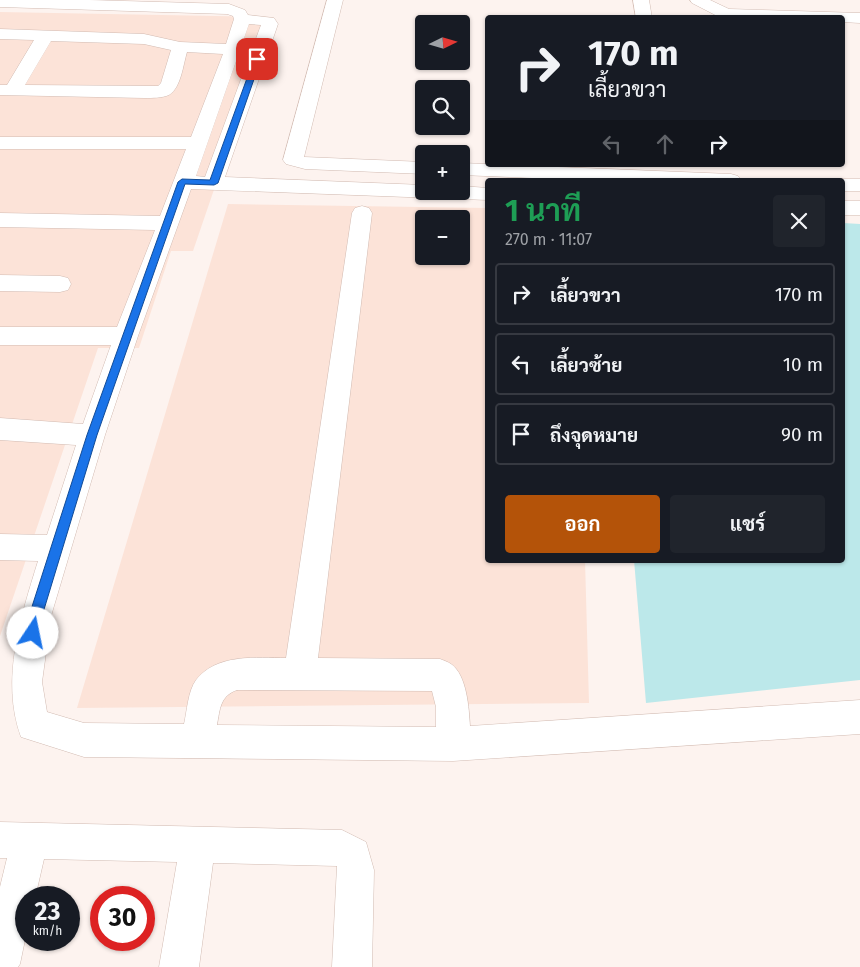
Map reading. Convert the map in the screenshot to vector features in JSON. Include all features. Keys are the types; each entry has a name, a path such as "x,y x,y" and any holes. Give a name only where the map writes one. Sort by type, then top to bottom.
{"street":[{"path":"335,0 293,160 305,163 415,168"},
{"path":"641,0 644,15"},
{"path":"698,0 721,15"},
{"path":"0,2 238,10 268,20 270,24 214,183"},
{"path":"238,10 233,48 196,143 126,336 92,435 36,616 26,682 33,726 61,732 84,740 453,744 860,717"},
{"path":"845,18 860,18"},
{"path":"0,34 144,39 180,48 233,48"},
{"path":"6,90 45,36"},
{"path":"6,90 145,93 163,91 169,84 180,48"},
{"path":"0,143 196,143"},
{"path":"470,169 671,171 718,178"},
{"path":"182,182 415,191"},
{"path":"845,185 860,185"},
{"path":"470,193 485,194"},
{"path":"845,208 860,208"},
{"path":"300,675 362,213"},
{"path":"0,220 167,223"},
{"path":"0,283 60,284"},
{"path":"0,336 126,336"},
{"path":"0,429 92,435"},
{"path":"0,547 57,548"},
{"path":"197,741 207,692 219,680 237,674 440,675 447,681 453,744"},
{"path":"0,964 15,840 342,848 353,855 356,870 352,967"},
{"path":"179,967 198,844"}],"shaded area":[{"path":"0,12 273,17 193,251 171,251 139,348 98,348 0,636"},
{"path":"228,204 485,208 485,563 585,563 589,703 77,708"}],"water":[{"path":"845,223 860,224 860,680 646,703 634,563 845,563"}],"route":[{"path":"33,633 36,616 92,435 182,182 214,183 257,59"}]}
